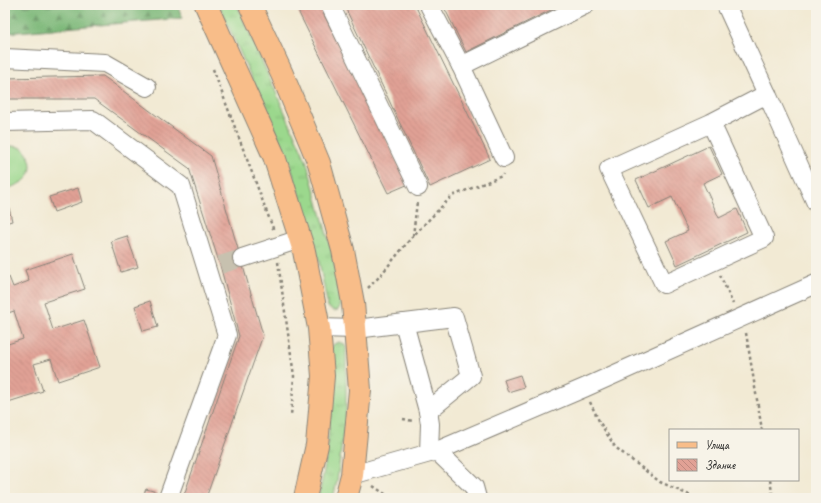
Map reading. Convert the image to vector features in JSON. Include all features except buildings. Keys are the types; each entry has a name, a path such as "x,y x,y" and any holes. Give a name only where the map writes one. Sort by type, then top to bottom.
{"main road":[{"path":"206,5 274,156 304,251 319,328 323,376 317,445 305,498"},
{"path":"250,5 282,74 319,163 343,250 353,303 360,390 360,479 346,498"}],"street":[{"path":"330,5 418,187"},
{"path":"429,5 461,66 504,158"},
{"path":"461,66 586,5"},
{"path":"726,5 816,203"},
{"path":"5,58 105,63 147,87"},
{"path":"711,123 764,238 664,284 609,169 711,123 767,94"},
{"path":"5,122 93,120 181,186 213,267 227,335 168,498"},
{"path":"242,258 300,239"},
{"path":"360,479 433,452 584,388 738,311 816,284"},
{"path":"319,328 356,329 454,317 471,376 428,411"},
{"path":"404,323 428,411 433,452 474,487 477,498"}],"path":[{"path":"210,62 274,232 294,376 291,416"},
{"path":"353,303 379,277 412,237 452,196 502,176 505,168 504,158"},
{"path":"412,237 416,218 418,187"},
{"path":"720,275 738,311 762,429"},
{"path":"584,388 599,421 615,448 660,482 696,498"},
{"path":"360,479 391,498"},
{"path":"770,481 773,498"}],"green space":[{"path":"5,5 177,5 183,18 5,33"},
{"path":"219,5 237,5 306,160 333,256 341,305 338,310 334,311 328,307 319,261 291,167"},
{"path":"5,146 23,149 30,159 31,167 25,180 17,185 5,189"},
{"path":"339,342 344,344 346,347 346,411 337,481 333,498 318,498 326,461 328,442 331,348 334,344"}],"tunnel":[{"path":"220,265 242,258"}]}
